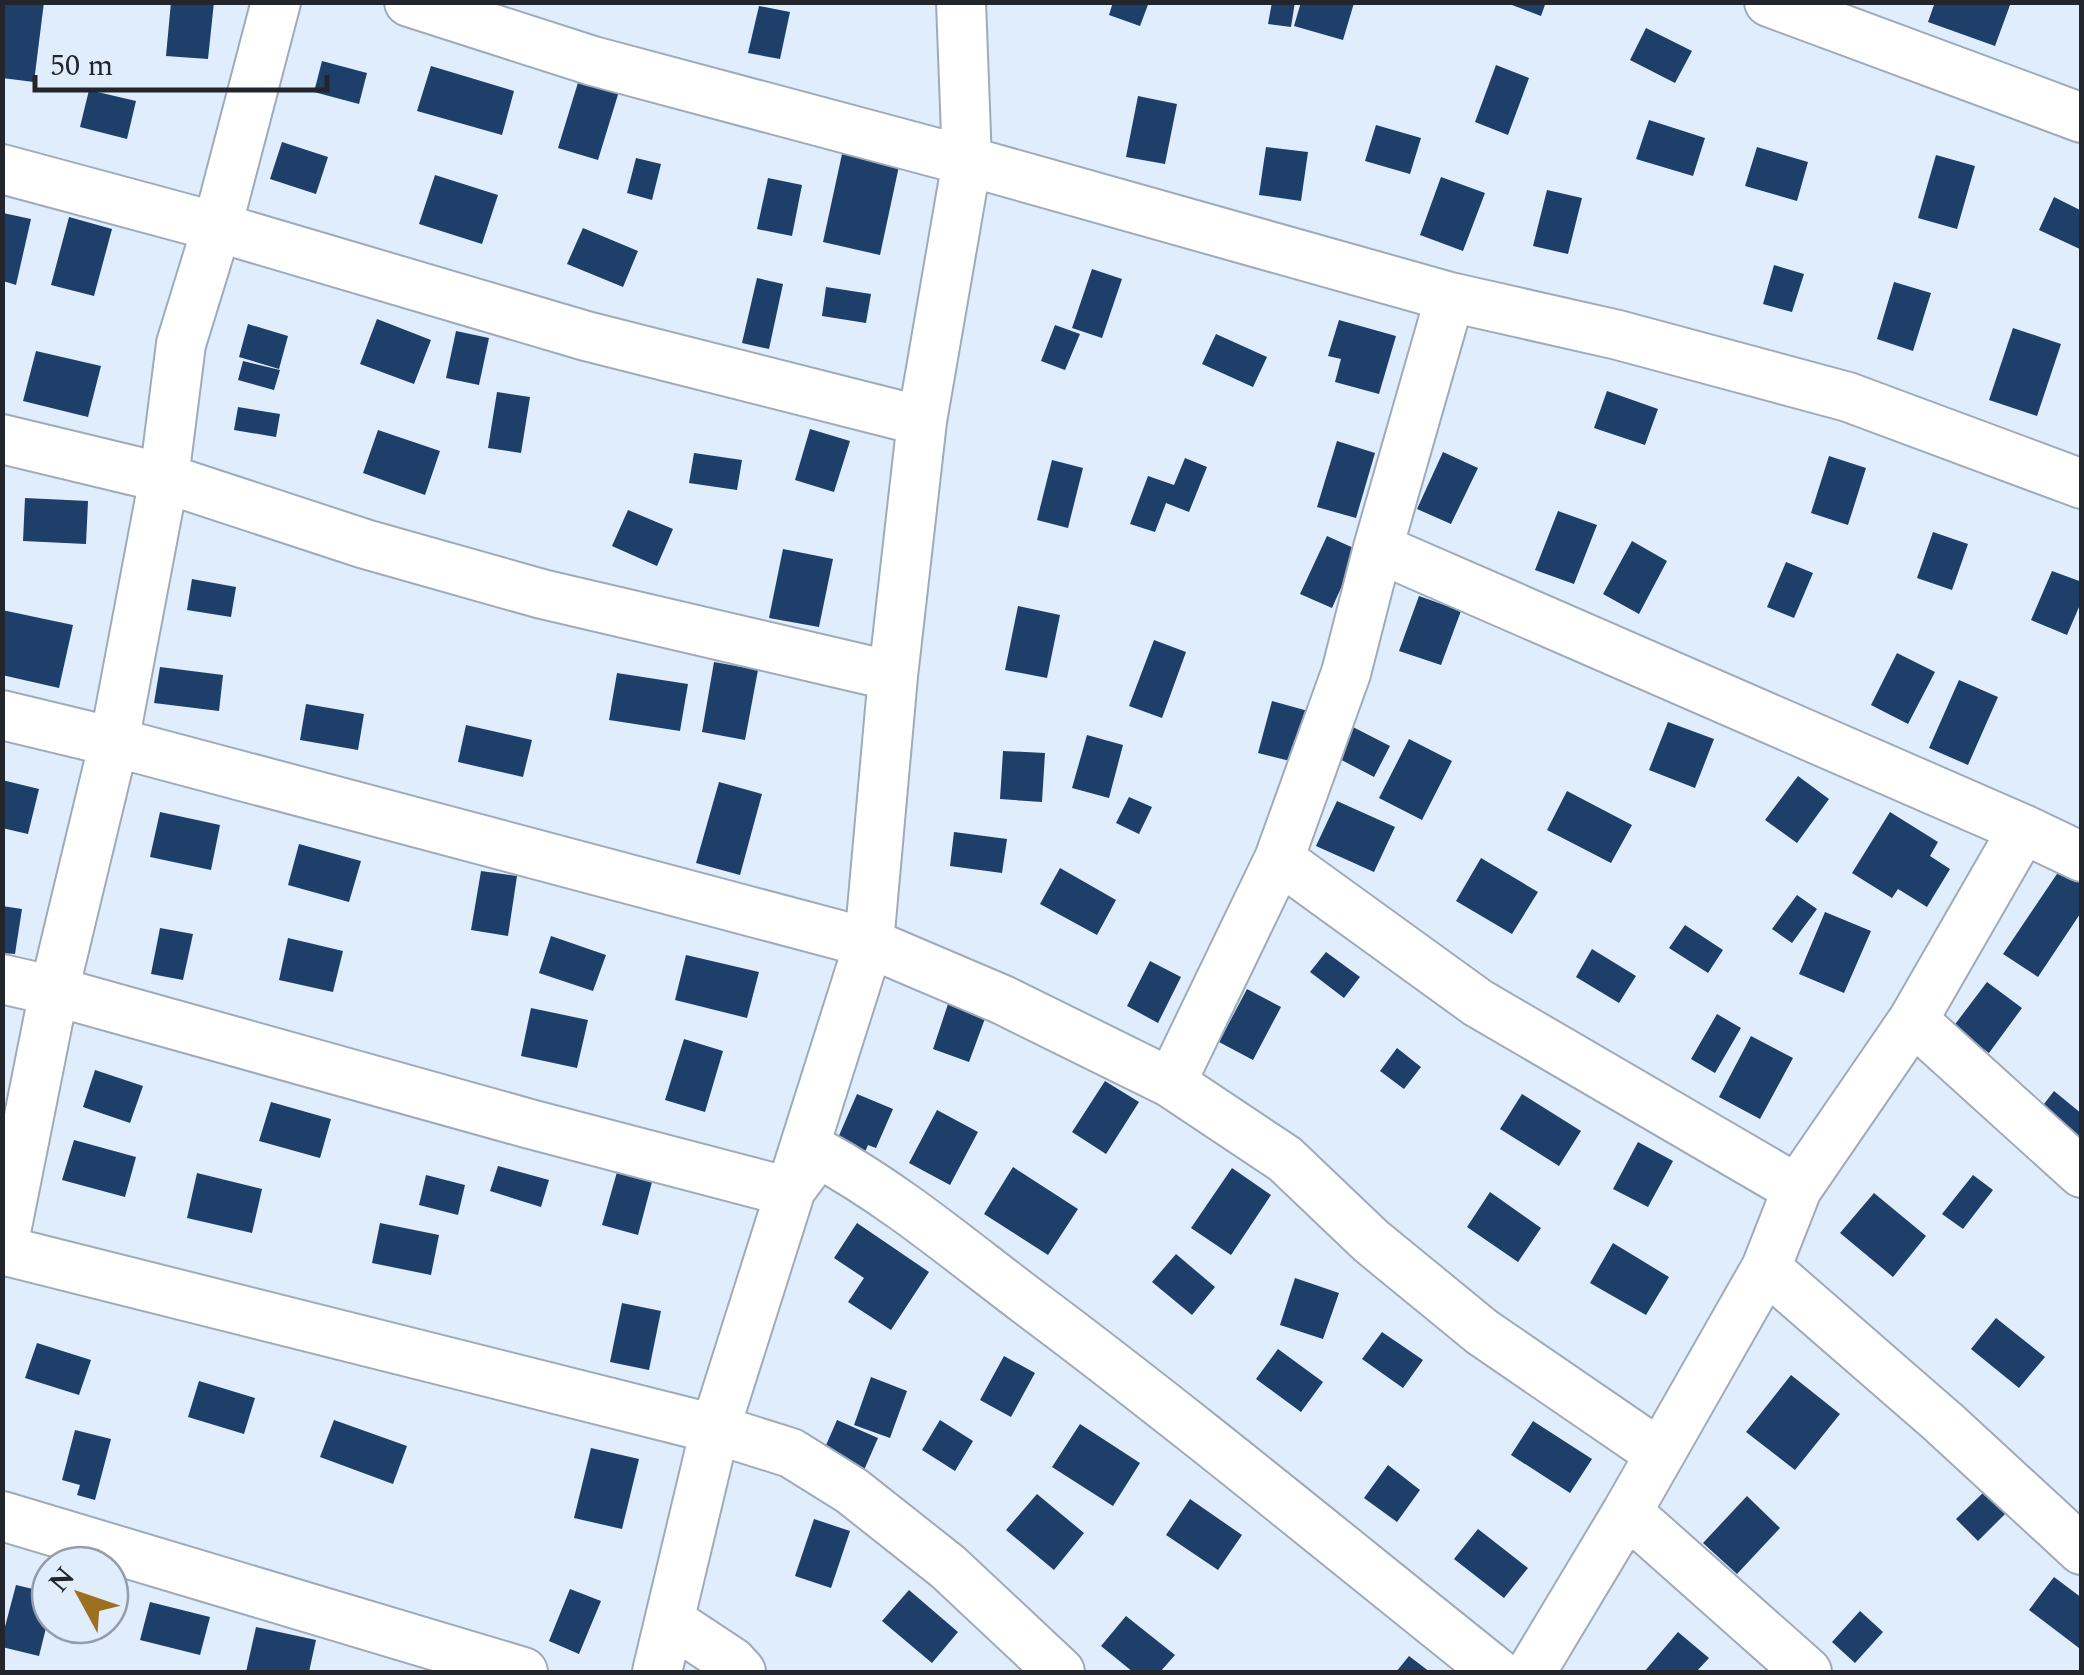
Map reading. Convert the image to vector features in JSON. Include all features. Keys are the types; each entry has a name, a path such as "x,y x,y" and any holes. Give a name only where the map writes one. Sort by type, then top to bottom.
{"street":[{"path":"276,2 181,344 164,478 114,742 54,991 3,1251 715,1429 791,1453 852,1492 948,1567 1060,1672"},
{"path":"408,2 593,61 967,160 1450,297 1618,335 1848,398 2082,484"},
{"path":"658,1672 715,1429 869,943 893,676 922,422 967,160 961,2"},
{"path":"1769,2 2082,118"},
{"path":"2,168 586,336 922,422"},
{"path":"1171,1083 1280,860 1346,673 1450,297"},
{"path":"2,439 164,478 366,544 542,594 893,676"},
{"path":"1378,548 2082,858"},
{"path":"2,714 869,943 1002,1000 1171,1083 1285,1159 1371,1241 1482,1332 1660,1454"},
{"path":"1531,1672 1766,1268 1797,1189 1913,1020 2023,829"},
{"path":"1280,860 1478,1003 1797,1189"},
{"path":"2,979 789,1192"},
{"path":"1913,1020 2082,1172"},
{"path":"789,1192 818,1153 849,1170 1104,1358 1496,1672"},
{"path":"1766,1268 2082,1550"},
{"path":"1627,1512 1807,1672"},
{"path":"2,1516 523,1672"},
{"path":"670,1621 741,1672"}],"building":[{"path":"2,2 44,2 34,82 2,78"},
{"path":"171,2 214,2 208,59 166,56"},
{"path":"1113,2 1149,2 1140,26 1109,15"},
{"path":"1272,2 1295,2 1291,27 1268,24"},
{"path":"1301,2 1354,3 1343,40 1294,26"},
{"path":"1504,2 1546,2 1541,16"},
{"path":"1935,2 2010,5 1995,46 1928,22"},
{"path":"759,6 790,12 780,59 748,53"},
{"path":"1646,28 1692,51 1675,83 1630,60"},
{"path":"322,61 367,73 359,104 314,92"},
{"path":"1496,65 1529,78 1508,135 1475,122"},
{"path":"431,66 514,91 502,135 417,111"},
{"path":"580,76 620,88 598,160 558,148"},
{"path":"89,90 136,101 127,139 80,127"},
{"path":"1138,96 1177,104 1165,164 1126,157"},
{"path":"1649,120 1705,138 1693,176 1636,159"},
{"path":"1376,125 1421,138 1410,174 1365,161"},
{"path":"282,142 328,157 316,194 270,179"},
{"path":"1266,147 1308,152 1301,201 1259,195"},
{"path":"1757,147 1808,162 1797,201 1745,186"},
{"path":"842,154 899,166 880,255 823,242"},
{"path":"1936,155 1975,166 1957,229 1918,218"},
{"path":"636,158 661,164 652,200 627,193"},
{"path":"435,175 498,195 482,244 419,224"},
{"path":"1441,177 1485,193 1463,251 1420,235"},
{"path":"768,178 802,185 792,236 757,229"},
{"path":"1547,190 1582,198 1568,254 1533,246"},
{"path":"2054,197 2082,211 2082,250 2039,230"},
{"path":"3,213 31,219 16,285 3,281"},
{"path":"69,217 112,229 94,296 51,285"},
{"path":"583,228 638,251 623,287 567,264"},
{"path":"1774,265 1804,274 1792,312 1763,304"},
{"path":"1092,269 1122,279 1102,338 1072,328"},
{"path":"757,278 783,284 769,349 742,343"},
{"path":"1894,282 1931,293 1913,351 1877,339"},
{"path":"826,287 871,294 866,323 822,316"},
{"path":"377,319 431,340 414,384 360,364"},
{"path":"1339,320 1396,336 1379,394 1335,382 1341,359 1328,356"},
{"path":"248,324 288,336 279,369 239,357"},
{"path":"1055,325 1080,334 1065,370 1041,361"},
{"path":"2013,328 2061,344 2037,416 1989,400"},
{"path":"456,331 489,338 479,385 446,378"},
{"path":"1216,334 1267,357 1253,387 1202,364"},
{"path":"36,351 101,366 88,417 23,401"},
{"path":"243,361 280,370 274,390 238,380"},
{"path":"1607,391 1658,409 1645,445 1594,428"},
{"path":"497,392 530,397 521,453 488,448"},
{"path":"238,407 280,414 276,437 234,430"},
{"path":"810,429 850,441 834,492 795,480"},
{"path":"378,430 440,451 425,495 363,473"},
{"path":"1337,441 1375,453 1356,518 1317,507"},
{"path":"1443,452 1478,468 1451,524 1417,509"},
{"path":"694,453 742,460 737,490 689,483"},
{"path":"1829,456 1866,468 1848,525 1811,513"},
{"path":"1185,458 1207,467 1189,512 1166,503 1155,532 1130,524 1148,476 1174,485"},
{"path":"1052,460 1083,468 1068,528 1037,520"},
{"path":"25,498 88,501 86,544 23,541"},
{"path":"628,510 673,529 657,566 612,546"},
{"path":"1558,511 1597,525 1574,584 1535,570"},
{"path":"1933,532 1968,544 1952,590 1917,578"},
{"path":"1327,536 1358,550 1332,608 1300,594"},
{"path":"1632,541 1667,561 1639,614 1603,594"},
{"path":"783,549 833,559 819,627 769,618"},
{"path":"1786,562 1813,573 1794,618 1767,607"},
{"path":"2052,571 2082,582 2082,600 2067,635 2031,620"},
{"path":"192,579 236,587 231,617 187,610"},
{"path":"1419,596 1461,611 1441,665 1399,651"},
{"path":"1018,606 1060,615 1047,678 1005,670"},
{"path":"2,610 73,625 59,688 2,675"},
{"path":"1154,640 1186,652 1162,718 1129,706"},
{"path":"1897,653 1935,672 1908,724 1871,705"},
{"path":"714,662 758,670 745,740 702,732"},
{"path":"160,667 223,675 219,711 154,703"},
{"path":"617,673 688,684 680,731 609,720"},
{"path":"1959,680 1998,697 1968,765 1929,748"},
{"path":"1272,701 1308,711 1294,762 1258,753"},
{"path":"306,704 364,714 358,750 300,740"},
{"path":"1668,722 1714,739 1695,788 1649,770"},
{"path":"466,725 532,740 523,777 458,762"},
{"path":"1349,725 1390,746 1374,777 1332,755"},
{"path":"1087,735 1123,745 1109,798 1072,788"},
{"path":"1409,739 1452,761 1422,820 1379,798"},
{"path":"1003,751 1045,753 1042,802 1000,799"},
{"path":"1798,776 1829,799 1797,843 1765,820"},
{"path":"2,780 39,789 28,834 2,828"},
{"path":"719,782 762,794 740,875 696,863"},
{"path":"1567,791 1632,825 1611,863 1547,830"},
{"path":"1129,797 1152,807 1139,834 1116,823"},
{"path":"1337,801 1395,827 1374,872 1316,846"},
{"path":"160,812 220,825 211,870 150,857"},
{"path":"1890,812 1938,842 1930,856 1950,869 1927,907 1898,889 1892,898 1852,873"},
{"path":"954,832 1007,839 1002,873 950,866"},
{"path":"299,844 361,861 349,902 288,885"},
{"path":"1481,858 1538,892 1512,934 1456,901"},
{"path":"2063,865 2082,877 2082,911 2038,977 2003,954"},
{"path":"1060,868 1116,900 1097,935 1040,904"},
{"path":"481,871 517,876 508,936 471,930"},
{"path":"1797,895 1817,909 1792,943 1772,929"},
{"path":"2,906 22,909 15,954 2,953"},
{"path":"1825,912 1871,931 1844,993 1799,974"},
{"path":"1685,925 1723,950 1708,973 1669,948"},
{"path":"160,928 193,934 183,980 151,974"},
{"path":"551,936 606,955 593,991 539,973"},
{"path":"288,938 343,951 333,992 279,980"},
{"path":"1592,949 1636,976 1619,1003 1576,977"},
{"path":"1326,952 1360,977 1344,998 1310,972"},
{"path":"686,955 759,972 747,1018 675,1000"},
{"path":"1150,961 1181,977 1158,1023 1127,1006"},
{"path":"1987,982 2022,1008 1989,1053 1953,1027"},
{"path":"1247,989 1281,1007 1253,1060 1219,1042"},
{"path":"949,1001 987,1013 969,1062 933,1049"},
{"path":"531,1008 588,1020 577,1068 521,1056"},
{"path":"1717,1014 1741,1028 1715,1073 1691,1059"},
{"path":"1751,1036 1793,1058 1760,1119 1719,1097"},
{"path":"684,1039 723,1051 705,1112 665,1100"},
{"path":"1397,1048 1421,1067 1404,1089 1380,1071"},
{"path":"95,1070 143,1086 130,1123 83,1107"},
{"path":"1105,1081 1139,1102 1106,1154 1072,1132"},
{"path":"2054,1091 2082,1114 2082,1132 2070,1147 2034,1117"},
{"path":"857,1094 893,1109 876,1148 868,1145 862,1159 834,1147"},
{"path":"1522,1094 1581,1131 1559,1166 1500,1129"},
{"path":"271,1102 331,1119 320,1158 259,1141"},
{"path":"937,1110 978,1132 950,1185 909,1163"},
{"path":"74,1140 136,1157 125,1197 62,1180"},
{"path":"1638,1142 1673,1161 1648,1207 1613,1189"},
{"path":"498,1166 549,1180 541,1207 490,1191"},
{"path":"1013,1167 1078,1209 1048,1255 984,1214"},
{"path":"1232,1168 1271,1195 1231,1255 1191,1228"},
{"path":"617,1172 652,1182 638,1235 602,1225"},
{"path":"197,1173 262,1189 252,1233 187,1218"},
{"path":"426,1175 465,1185 458,1215 419,1205"},
{"path":"1973,1175 1993,1190 1963,1229 1942,1214"},
{"path":"1490,1192 1541,1228 1518,1262 1467,1227"},
{"path":"1874,1193 1926,1236 1893,1277 1840,1233"},
{"path":"380,1223 439,1235 431,1275 372,1263"},
{"path":"857,1223 929,1272 891,1330 848,1302 864,1278 834,1258"},
{"path":"1613,1243 1669,1277 1646,1315 1590,1283"},
{"path":"1176,1254 1215,1287 1192,1315 1152,1282"},
{"path":"1295,1278 1339,1293 1323,1339 1280,1325"},
{"path":"622,1303 661,1311 649,1370 610,1362"},
{"path":"1996,1318 2045,1357 2019,1388 1971,1349"},
{"path":"1382,1332 1423,1360 1403,1388 1362,1359"},
{"path":"37,1343 91,1360 79,1395 25,1378"},
{"path":"1278,1349 1323,1382 1301,1412 1256,1379"},
{"path":"1004,1356 1035,1373 1011,1417 980,1400"},
{"path":"1791,1375 1840,1414 1795,1470 1746,1432"},
{"path":"871,1377 907,1391 890,1438 854,1425"},
{"path":"199,1381 255,1398 244,1434 188,1417"},
{"path":"334,1420 407,1446 393,1484 320,1457"},
{"path":"837,1420 878,1438 861,1477 820,1459"},
{"path":"940,1420 973,1441 955,1471 922,1450"},
{"path":"1533,1421 1592,1459 1570,1493 1511,1455"},
{"path":"1080,1424 1140,1463 1113,1506 1052,1467"},
{"path":"75,1430 111,1439 95,1500 77,1495 80,1485 62,1480"},
{"path":"591,1448 639,1459 622,1529 574,1518"},
{"path":"1388,1465 1420,1490 1397,1522 1364,1498"},
{"path":"1986,1490 2008,1511 1978,1541 1956,1519"},
{"path":"1037,1494 1084,1533 1054,1570 1006,1530"},
{"path":"1747,1496 1780,1528 1737,1574 1703,1543"},
{"path":"1190,1499 1242,1535 1218,1570 1166,1535"},
{"path":"814,1519 850,1531 831,1588 795,1576"},
{"path":"1478,1529 1528,1568 1504,1598 1454,1559"},
{"path":"2054,1577 2082,1598 2079,1648 2029,1610"},
{"path":"16,1585 30,1588 30,1645 42,1645 39,1656 2,1647"},
{"path":"570,1589 601,1601 579,1654 549,1641"},
{"path":"909,1590 958,1632 932,1663 882,1621"},
{"path":"150,1602 210,1617 200,1655 140,1640"},
{"path":"1860,1611 1883,1632 1855,1663 1832,1642"},
{"path":"1126,1616 1175,1655 1160,1672 1133,1672 1101,1646"},
{"path":"256,1627 316,1640 309,1672 246,1672"},
{"path":"1678,1632 1709,1658 1696,1672 1644,1672"},
{"path":"1409,1656 1430,1672 1396,1672"}]}
